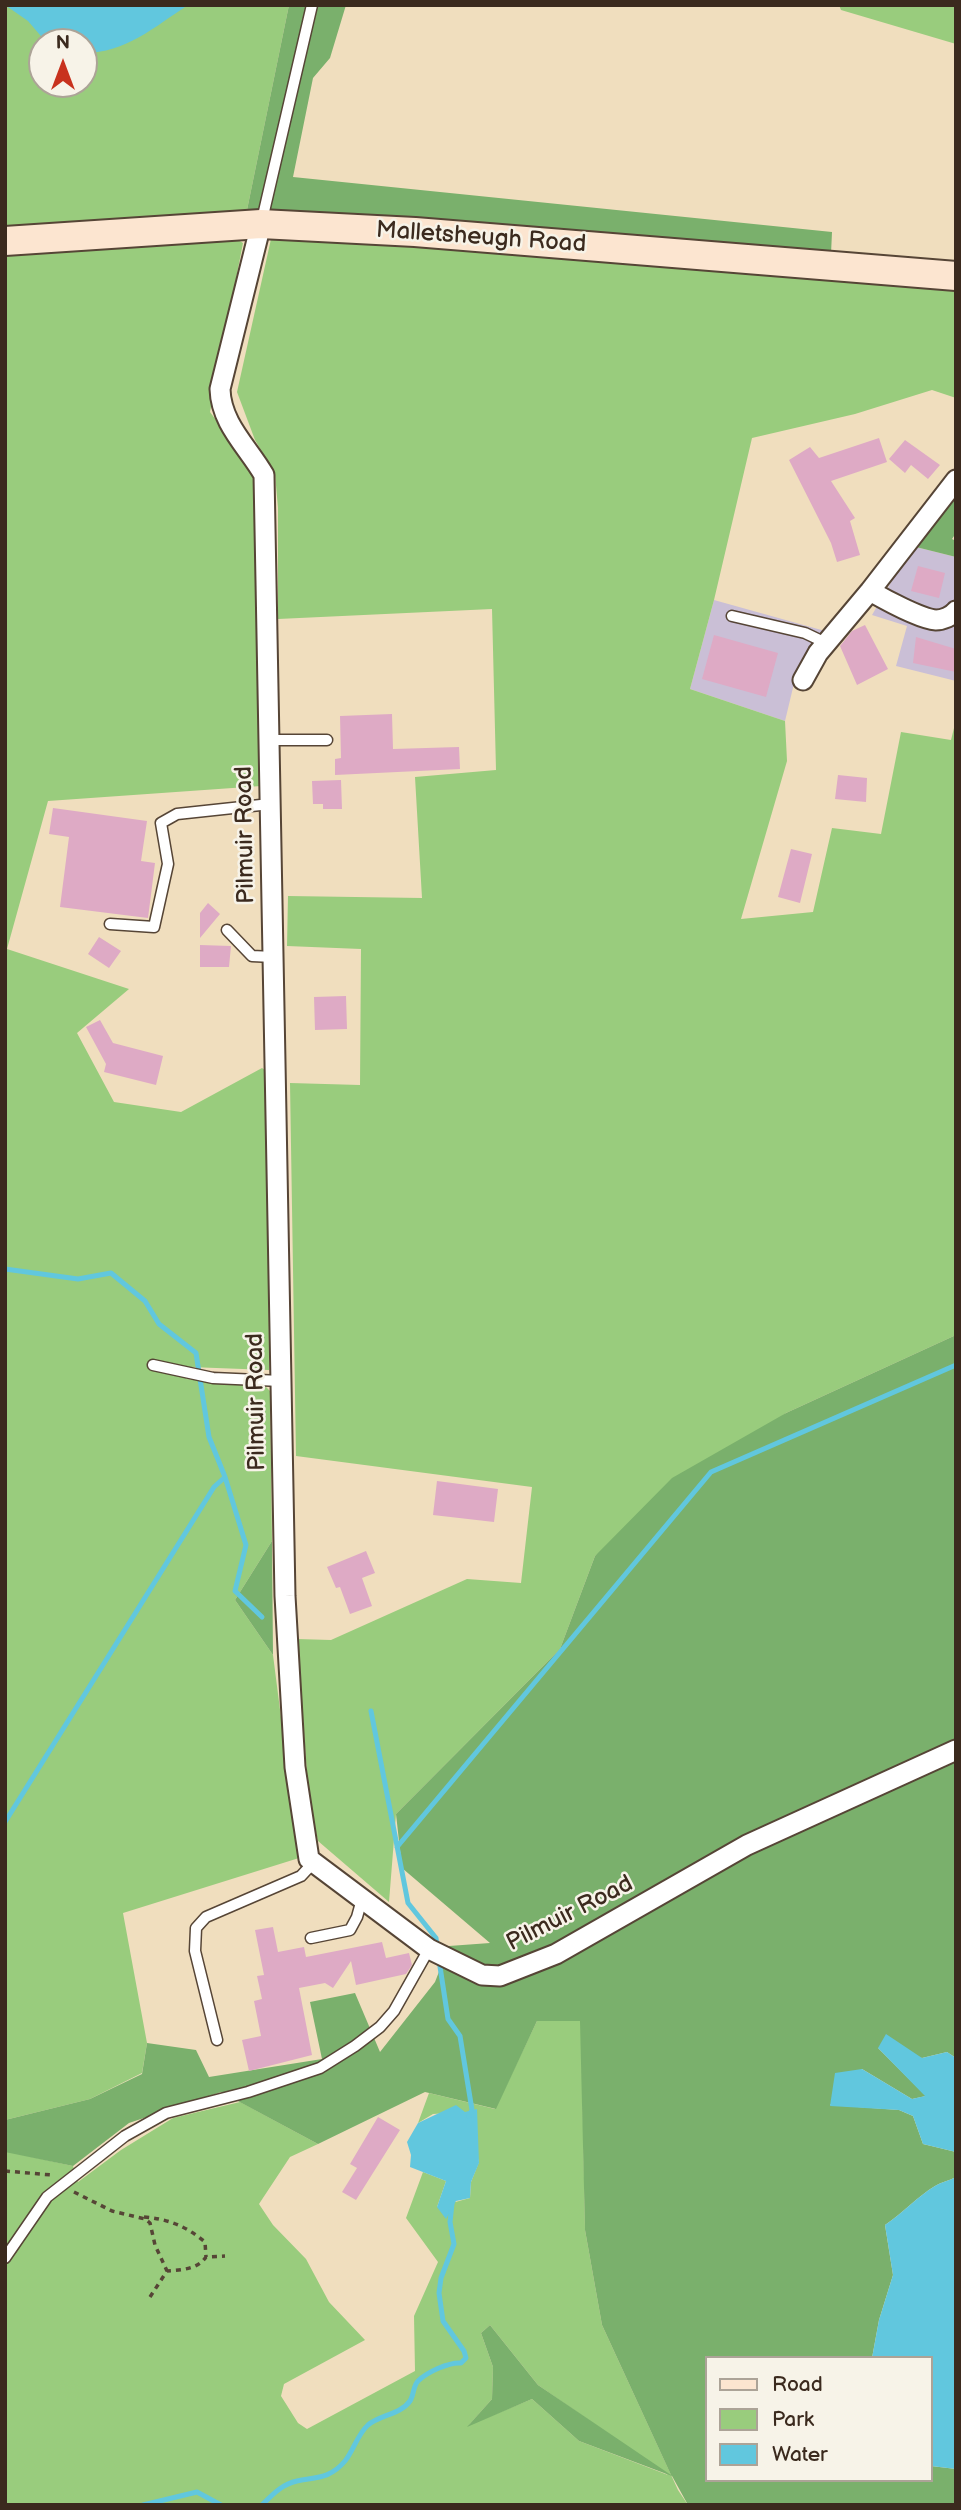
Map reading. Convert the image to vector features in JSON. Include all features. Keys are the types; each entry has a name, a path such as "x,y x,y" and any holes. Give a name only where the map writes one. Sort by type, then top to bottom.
{"street":[{"name":"Malletsheugh Road","path":"5,241 261,224 415,232 956,276"},
{"name":"Pilmuir Road","path":"261,224 220,389 221,404 234,432 264,475 285,1595 296,1768 309,1859 429,1950 482,1975 500,1976 556,1954 747,1845 956,1751"},
{"path":"803,680 818,653 956,480"},
{"path":"870,591 895,605 937,620 956,611"}],"lane":[{"path":"261,224 312,5"},
{"path":"732,616 805,633 826,643"},
{"path":"268,740 327,740"},
{"path":"110,924 155,927 169,864 161,823 177,814 270,804"},
{"path":"228,930 253,956 273,957"},
{"path":"153,1365 213,1378 281,1381"},
{"path":"217,2040 195,1951 196,1928 206,1917 301,1876 314,1862"},
{"path":"311,1938 349,1930 357,1917 362,1898"},
{"path":"5,2258 47,2197 125,2136 166,2113 248,2092 320,2068 355,2046 380,2027 394,2011 429,1950"}],"path":[{"path":"5,2171 51,2174 82,2197 112,2211 175,2222 205,2242 206,2257 201,2264 167,2271 149,2297"},
{"path":"142,2217 149,2223 155,2245 167,2271"},
{"path":"206,2257 225,2256"}],"shaded area":[{"path":"912,546 956,557 956,681 896,666 907,626 872,615"},
{"path":"714,600 825,631 797,671 785,721 690,689"}],"green space":[{"path":"5,5 289,5 247,210 5,231"},
{"path":"289,5 346,5 330,58 313,78 293,177 832,232 831,254 247,210"},
{"path":"839,5 956,5 956,44 841,10"},
{"path":"283,233 956,286 956,398 932,390 855,414 752,438 690,689 785,721 787,761 741,919 813,912 832,828 881,834 901,732 951,740 956,720 956,1335 786,1413 595,1556 560,1649 396,1814 389,1902 318,1841 309,1800 297,1639 331,1640 467,1579 521,1583 532,1487 296,1456 290,1083 360,1085 361,949 287,946 288,896 422,898 415,777 496,770 492,609 278,619 278,508 275,474 255,440 237,392 271,239"},
{"path":"231,236 243,243 210,412 254,471 261,786 48,801 7,949 129,989 77,1033 114,1102 181,1112 262,1068 268,1072 269,1370 190,1367 186,1379 266,1387 270,1391 272,1541 235,1600 273,1655 299,1858 123,1913 147,2043 142,2073 90,2099 5,2120 5,254"},
{"path":"956,490 956,533 952,539 956,541 956,557 912,546"},
{"path":"956,1335 956,2058 947,2052 922,2058 878,2048 926,2096 912,2099 862,2069 830,2105 899,2110 913,2116 923,2144 956,2152 956,2177 929,2190 885,2225 893,2275 879,2320 872,2356 706,2356 706,2482 933,2482 933,2466 956,2469 956,2505 688,2505 672,2476 579,2441 532,2399 467,2427 492,2399 493,2367 481,2333 490,2325 538,2385 671,2475 602,2325 585,2230 580,2021 537,2021 496,2109 425,2092 318,2144 221,2092 129,2123 73,2166 5,2152 5,2120 90,2099 142,2074 147,2043 196,2050 209,2077 322,2059 310,2002 355,1993 380,2052 435,1982 449,1946 490,1943 402,1868 396,1814 560,1649 595,1556 672,1478 786,1413"},
{"path":"272,1541 273,1655 235,1600"},
{"path":"537,2021 581,2021 585,2230 602,2325 678,2490 688,2505 5,2505 5,2151 73,2166 78,2182 121,2150 173,2118 240,2102 318,2144 290,2157 259,2204 273,2225 306,2259 329,2302 365,2340 284,2384 281,2396 298,2423 307,2429 415,2371 414,2316 438,2262 406,2218 423,2172 446,2181 437,2207 470,2198 471,2182 479,2162 465,2112 433,2114 418,2123 429,2093 495,2109","holes":["490,2325 538,2385 668,2475 579,2441 532,2399 469,2425 492,2399 493,2367 481,2333"]}],"water":[{"path":"5,5 188,5 126,44 99,52 98,28 34,28"},
{"path":"886,2034 922,2058 947,2052 956,2058 956,2152 923,2144 913,2116 899,2110 830,2106 835,2073 862,2069 912,2099 925,2096 878,2048"},
{"path":"456,2105 465,2112 477,2109 479,2163 471,2182 470,2198 456,2201 446,2219 437,2207 446,2181 410,2167 411,2155 407,2142 418,2123"},
{"path":"956,2177 956,2469 933,2466 933,2356 872,2356 879,2320 893,2275 885,2225 937,2185"}],"building":[{"path":"879,438 887,462 831,481 855,518 850,521 860,555 837,562 831,543 789,460 810,447 819,458"},
{"path":"905,440 940,465 928,479 911,465 905,473 889,459"},
{"path":"918,566 945,573 939,598 911,591"},
{"path":"865,625 888,669 857,685 840,646 852,631"},
{"path":"714,635 778,653 766,697 702,679"},
{"path":"916,637 956,649 956,672 913,663"},
{"path":"392,714 393,749 459,747 460,769 335,775 335,759 341,758 340,716"},
{"path":"838,775 867,778 866,802 835,799"},
{"path":"341,780 342,809 323,809 323,804 313,804 312,781"},
{"path":"53,808 147,821 141,861 155,863 148,918 60,907 69,837 49,834"},
{"path":"791,849 812,854 800,903 778,897"},
{"path":"208,903 220,914 200,938 200,913"},
{"path":"99,937 121,951 109,968 88,954"},
{"path":"200,945 231,946 229,967 200,967"},
{"path":"346,996 347,1029 315,1030 314,997"},
{"path":"100,1020 113,1043 163,1056 156,1085 104,1072 106,1064 86,1027"},
{"path":"437,1481 498,1489 494,1522 433,1515"},
{"path":"366,1551 375,1573 362,1578 372,1606 350,1614 340,1587 336,1588 327,1567"},
{"path":"273,1927 278,1952 304,1947 306,1957 382,1942 386,1958 409,1953 412,1965 406,1974 356,1985 351,1961 333,1988 325,1983 299,1988 312,2055 249,2071 242,2040 261,2036 254,2001 262,1999 257,1976 264,1975 255,1930"},
{"path":"378,2117 400,2130 356,2200 342,2192 357,2168 350,2164"}],"waterway":[{"path":"5,1269 78,1279 111,1273 145,1301 159,1324 196,1353 209,1437 225,1477 246,1545 235,1591 262,1617"},
{"path":"397,1847 711,1472 956,1365"},
{"path":"5,1822 214,1487 225,1477"},
{"path":"371,1711 408,1903 436,1938 437,1947"},
{"path":"439,1960 448,2019 460,2036 472,2110 469,2116"},
{"path":"262,2505 287,2485 334,2471 345,2461 368,2425 406,2405 416,2383 432,2371 461,2363 466,2358 443,2321 439,2293 441,2278 454,2244 450,2222 452,2204"},
{"path":"143,2505 197,2492 221,2505"}]}
